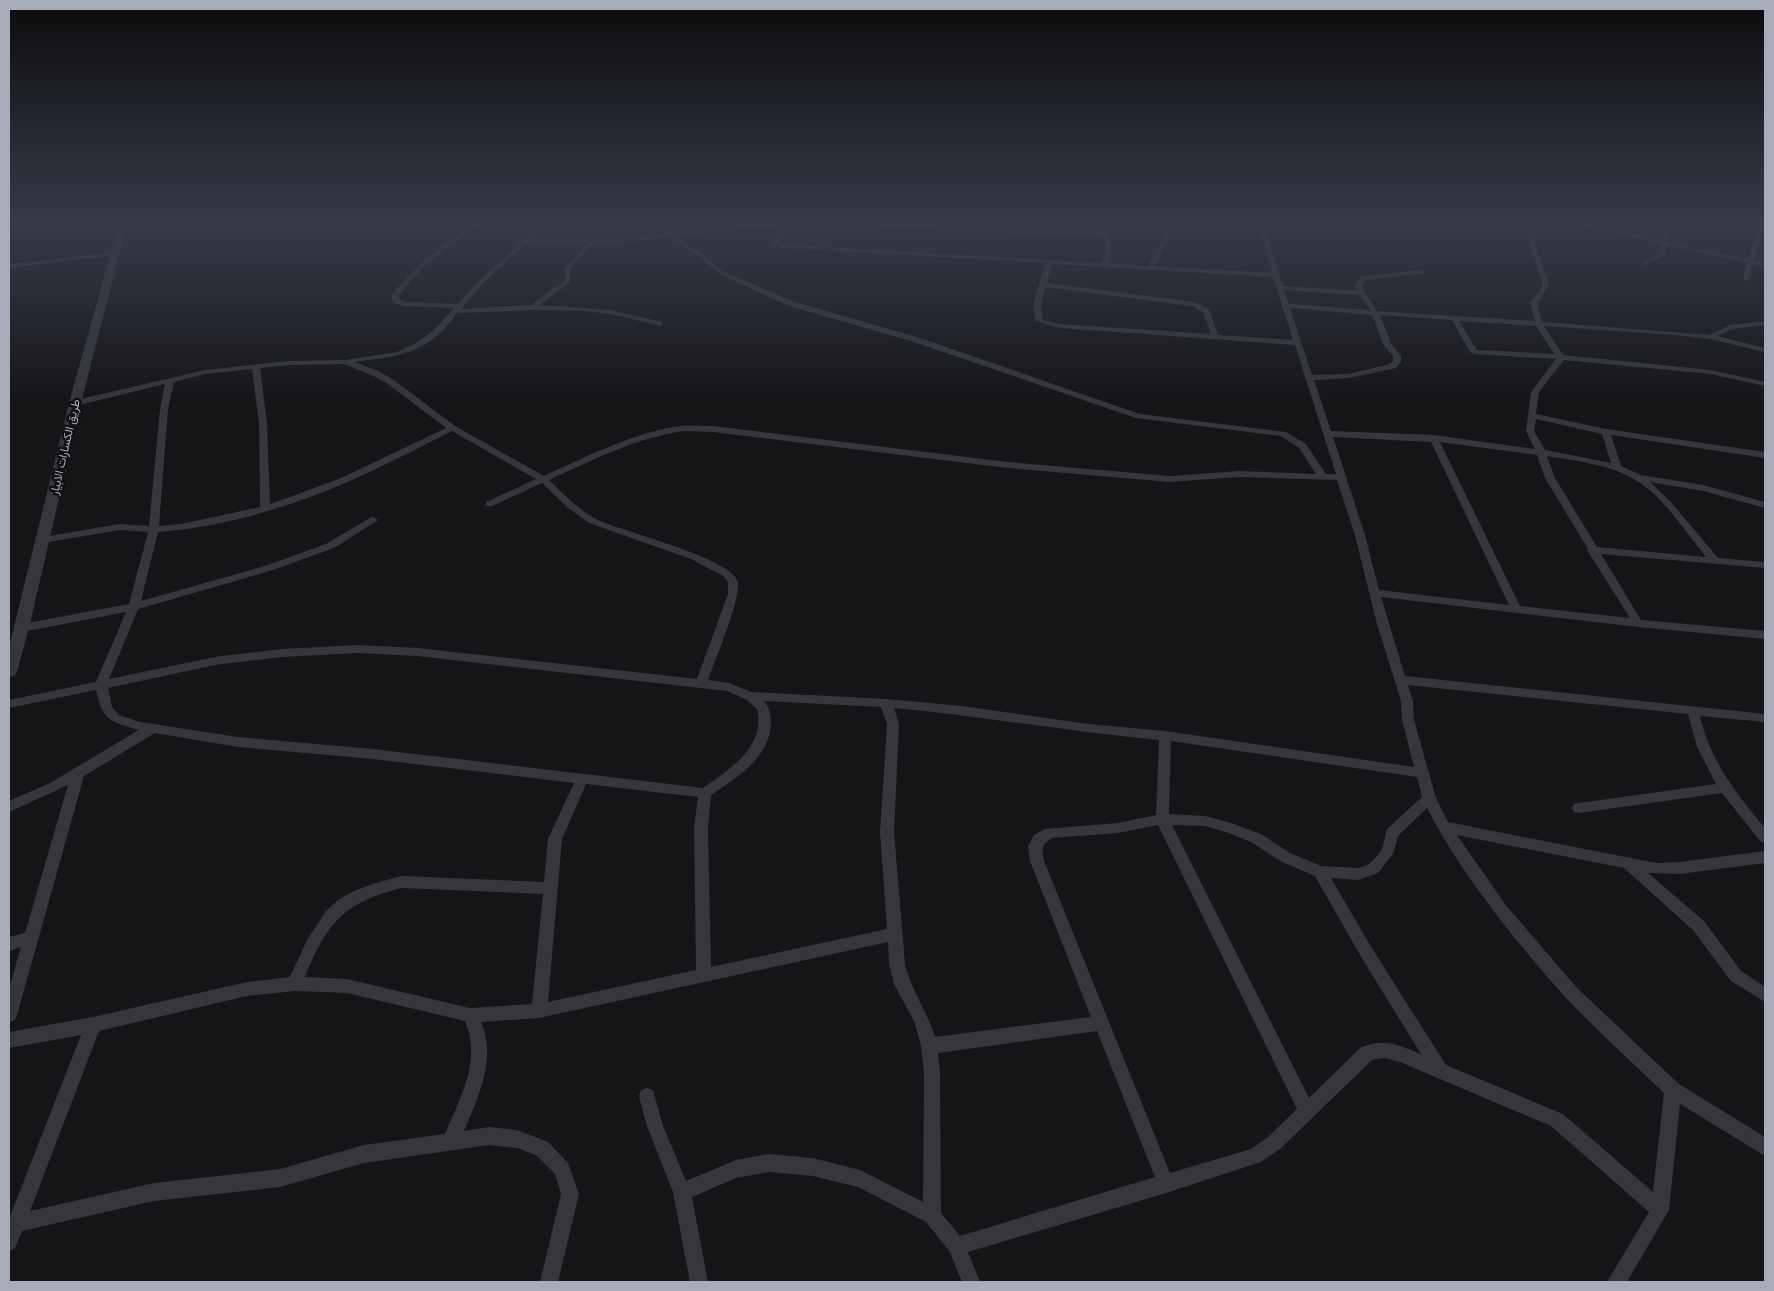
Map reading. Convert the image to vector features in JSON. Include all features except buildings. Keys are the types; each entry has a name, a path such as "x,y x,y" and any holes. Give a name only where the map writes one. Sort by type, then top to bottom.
{"street":[{"name":"طريق الكسارات الابيار","path":"9,672 22,628 75,403 98,326 108,283"},
{"path":"406,283 395,295 397,301 404,304 459,309 532,307 621,315 642,318 659,324"},
{"path":"75,403 205,372 289,363 346,362 399,354 419,345 436,333 480,283"},
{"path":"532,307 565,283"},
{"path":"745,283 792,304 917,340 1139,416 1283,434 1294,438 1310,452 1323,477"},
{"path":"1279,283 1299,343 1308,378 1360,535 1382,624 1407,702 1408,720 1429,798 1444,827 1500,908 1572,993 1674,1090 1765,1147"},
{"path":"1308,378 1348,376 1393,366 1397,362 1396,356 1387,344 1375,313 1358,286 1359,283"},
{"path":"1545,283 1534,303 1539,324 1561,358"},
{"path":"1215,336 1206,311 1194,304 1044,285 1037,306 1040,321 1060,326 1299,343"},
{"path":"1281,288 1363,293"},
{"path":"1287,306 1710,337 1765,350"},
{"path":"1454,318 1474,352 1711,372 1765,384"},
{"path":"1710,337 1730,327 1765,323"},
{"path":"1561,358 1536,392 1530,431 1541,452 1550,478 1638,623"},
{"path":"346,362 391,382 452,428 543,479 570,505 592,521 695,557 727,574 733,581 733,594 701,683"},
{"path":"256,366 263,423 265,509"},
{"path":"9,704 101,683 215,661 282,653 358,649 417,652 729,686 751,696 764,708 766,726 760,744 733,774 704,793 373,754 238,742 153,728 115,718 106,708 101,683 134,607 154,529 164,409 170,380"},
{"path":"1532,416 1606,432 1765,455"},
{"path":"43,540 120,527 154,529 181,527 265,509 342,481 452,428"},
{"path":"489,504 592,457 659,432 683,428 713,429 1008,465 1170,479 1240,474 1341,477"},
{"path":"1606,432 1616,467"},
{"path":"1327,434 1434,438 1541,452 1616,467 1639,478 1666,504 1714,560"},
{"path":"1434,438 1516,609"},
{"path":"1639,478 1672,481 1725,491 1765,505"},
{"path":"22,628 134,607 295,560 330,546 373,520"},
{"path":"1592,550 1714,560 1763,567"},
{"path":"1375,593 1638,623 1765,635"},
{"path":"1400,680 1765,718"},
{"path":"751,696 886,703 962,710 1088,729 1165,736 1422,773"},
{"path":"886,703 894,732 887,832 897,964 902,984 922,1021 929,1046 932,1073 932,1216"},
{"path":"1693,711 1696,727 1704,749 1724,788 1765,837"},
{"path":"9,807 55,787 153,728"},
{"path":"1165,736 1162,819 1307,1112"},
{"path":"9,1015 78,773"},
{"path":"539,1010 555,839 582,779"},
{"path":"1579,808 1724,788"},
{"path":"704,793 701,828 704,975"},
{"path":"1166,1184 1037,861 1035,846 1040,839 1050,833 1118,828 1162,819 1205,821 1231,828 1256,838 1285,857 1320,872 1358,874 1373,869 1381,861 1388,850 1392,834 1429,798"},
{"path":"1444,827 1550,846 1656,869 1680,868 1765,857"},
{"path":"1628,864 1699,926 1736,976 1765,995"},
{"path":"1320,872 1440,1070"},
{"path":"295,984 313,939 327,919 351,899 381,886 401,882 549,888"},
{"path":"9,1040 93,1025 247,990 295,984 347,986 470,1014 539,1010 895,934"},
{"path":"9,944 31,938"},
{"path":"450,1143 473,1085 480,1055 479,1039 470,1014"},
{"path":"929,1046 1101,1023"},
{"path":"9,1242 93,1025"},
{"path":"956,1246 1256,1156 1274,1143 1366,1054 1374,1049 1384,1049 1440,1070 1557,1120 1660,1210"},
{"path":"1616,1282 1660,1210 1674,1090"},
{"path":"647,1096 655,1126 682,1192 699,1282"},
{"path":"16,1223 154,1192 280,1178 364,1154 490,1136 517,1139 542,1148 562,1169 570,1194 549,1282"},
{"path":"682,1192 736,1169 769,1163 813,1167 860,1179 932,1216 956,1246 971,1282"}]}
